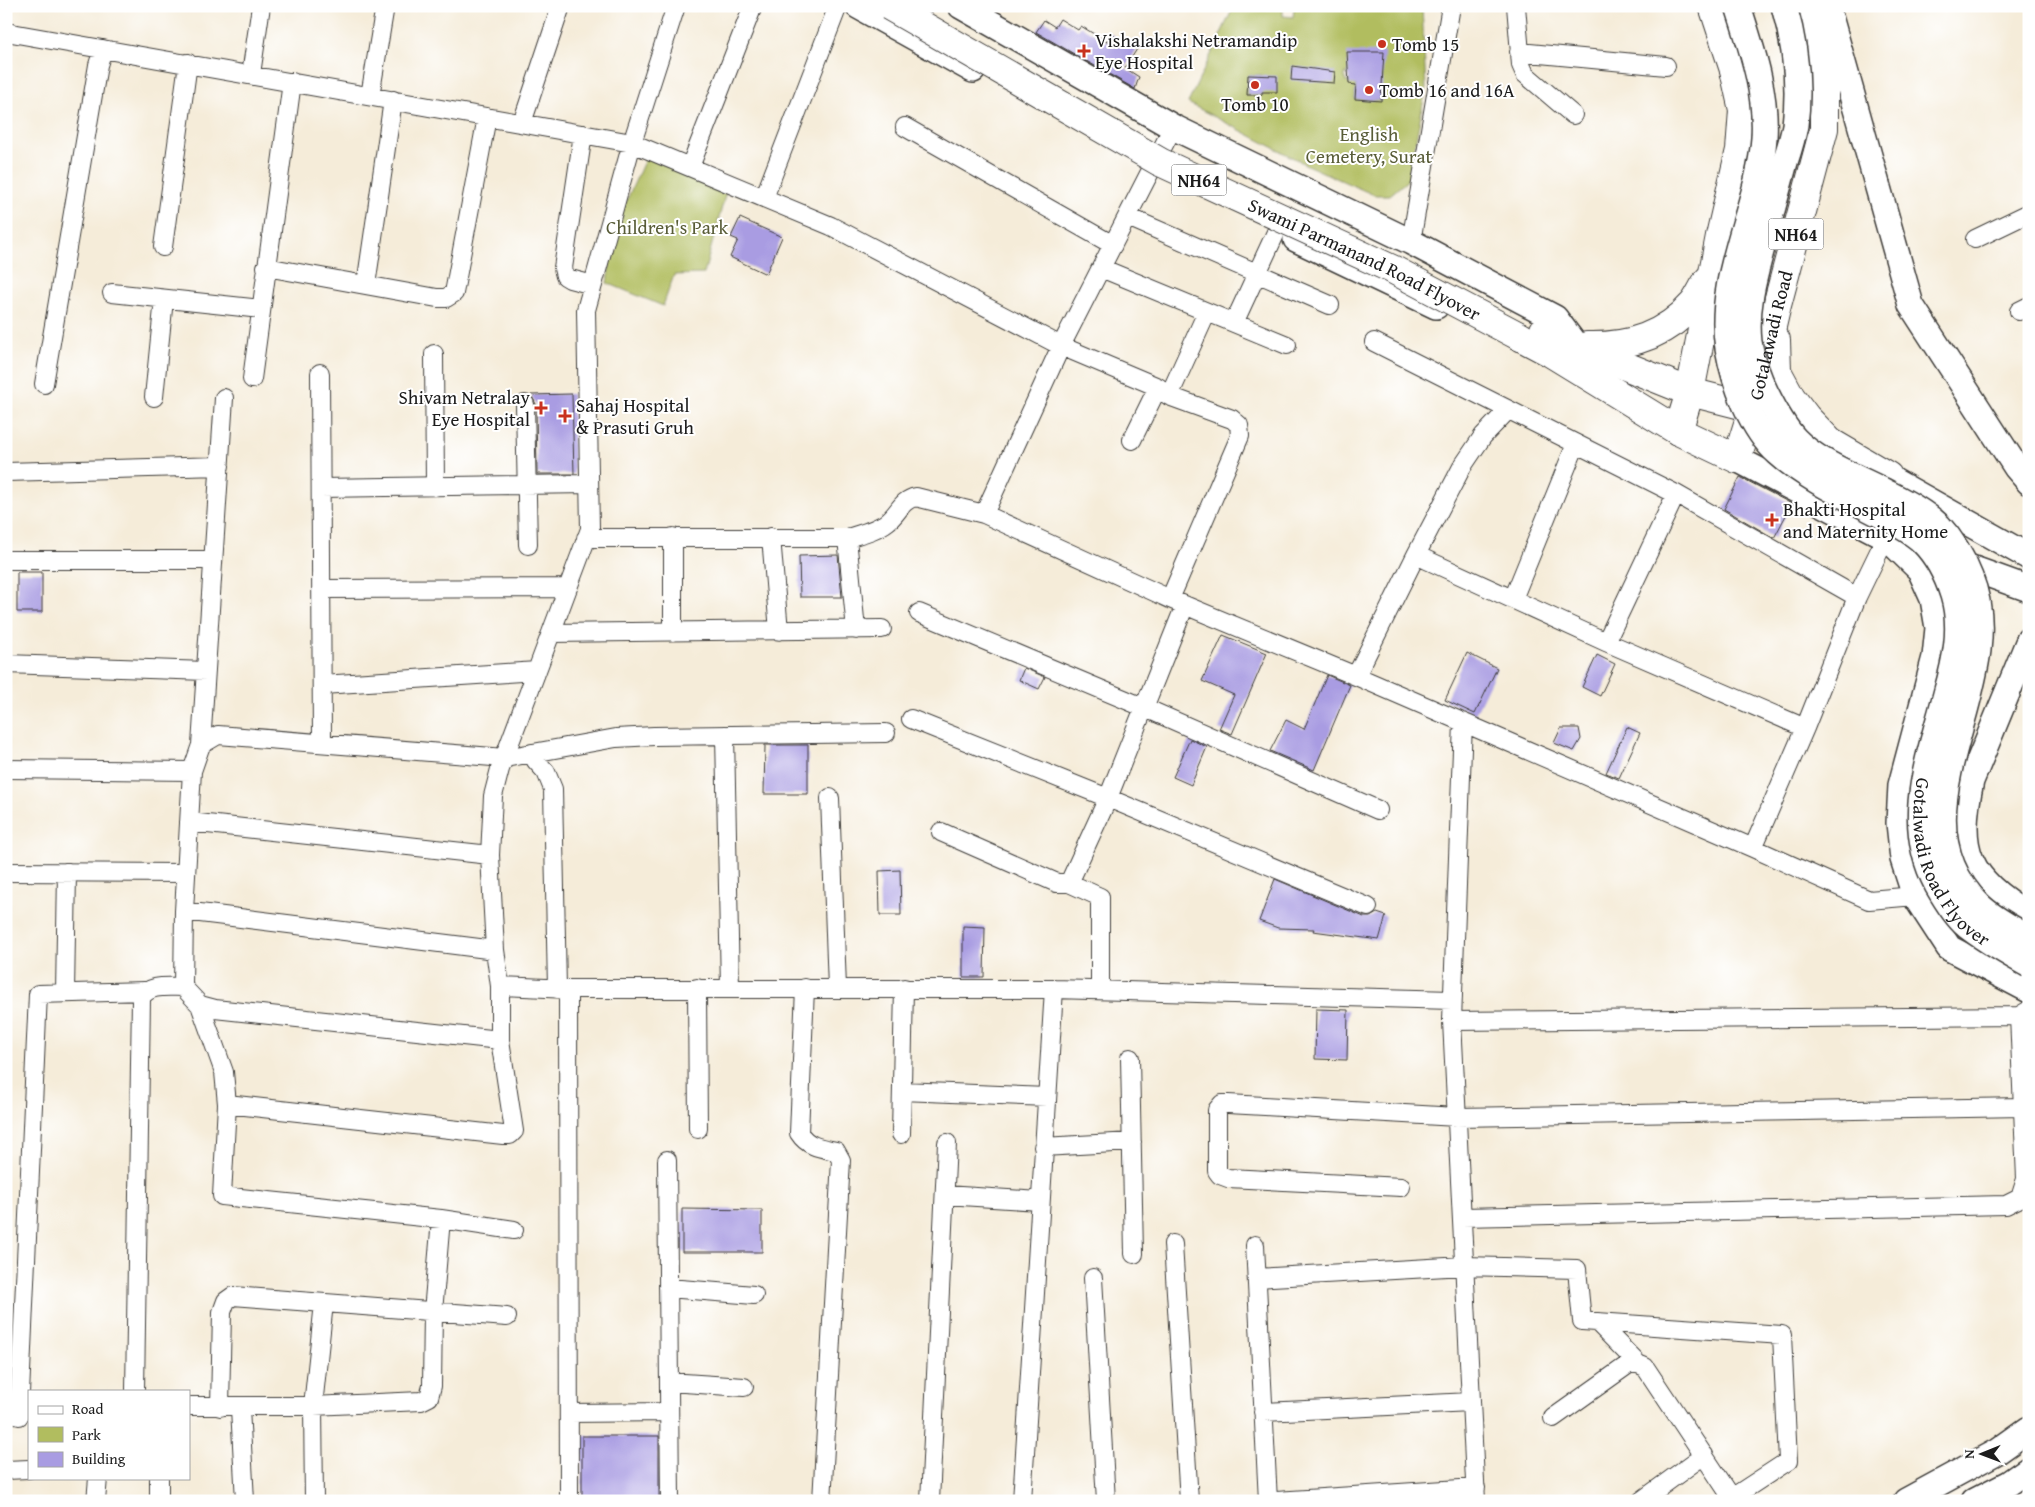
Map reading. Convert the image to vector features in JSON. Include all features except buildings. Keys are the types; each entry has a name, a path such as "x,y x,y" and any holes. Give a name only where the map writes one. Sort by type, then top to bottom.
{"highway":[{"name":"Swami Parmanand Road Flyover","path":"889,6 1160,162 1527,330"},
{"name":"Swami Parmanand Road Flyover","path":"918,6 1169,148 1400,256 1563,350"},
{"path":"1563,350 1608,347 1632,343 1652,336 1694,302 1709,278 1740,150 1742,110 1734,70 1713,6"},
{"name":"Gotalawadi Road","path":"1737,459 1753,408 1776,309 1824,130 1824,80 1820,39 1810,6"},
{"path":"1678,431 1690,392 1720,236"},
{"path":"1776,309 1777,370 1790,397 1830,442 1888,476"},
{"name":"NH64","path":"1563,350 1690,392 1753,408"},
{"name":"NH64","path":"1563,350 1678,431 1737,459"}],"main road":[{"path":"858,6 1153,169 1277,230 1518,345 1563,350 1555,318 1411,242 1173,127 964,7"},
{"name":"Gotalwadi Road Flyover","path":"1738,6 1761,85 1764,102 1764,139 1758,174 1734,268 1727,308 1728,346 1738,387 1756,424 1776,452 1807,474 1904,528 1922,542 1935,559 1949,584 1956,606 1956,660 1926,769 1920,802 1920,837 1929,870 1944,898 1965,924 2029,965"},
{"name":"Gotalwadi Road Flyover","path":"1784,6 1794,58 1797,91 1795,127 1756,271 1749,306 1749,342 1757,374 1776,413 1796,440 1820,458 1916,508 1939,526 1956,549 1971,578 1978,605 1980,636 1976,666 1948,776 1944,804 1944,833 1951,862 1963,886 1981,907 2029,938"},
{"path":"1827,6 1911,305 2024,470"},
{"path":"1753,408 1888,476 2029,557"},
{"path":"1737,459 1886,537 2029,589"},
{"path":"1886,537 1920,570 1934,599 1938,628 1935,657 1901,785 1899,823 1903,859 1915,896 1949,948 2029,990"},
{"path":"2029,640 1971,781 1963,830 1968,855 1980,877 1995,893 2029,915"},
{"path":"1906,1501 1998,1451 2029,1429"},
{"path":"1974,1501 2009,1483 2029,1469"}],"street":[{"path":"251,74 261,6"},
{"path":"370,96 385,6"},
{"path":"522,123 561,6"},
{"path":"227,1104 510,1135 514,1131 500,1040 500,986 495,950 490,855 493,796 505,758 590,529 586,310 632,142 676,6"},
{"path":"690,167 753,6"},
{"path":"764,198 838,6"},
{"path":"1411,242 1451,6"},
{"path":"1516,6 1519,52 1525,74 1573,115"},
{"path":"6,32 632,142 831,226 1061,346 1164,392 1232,419 1239,425 1240,436 1177,602 1143,707 1108,798 1069,884"},
{"path":"44,384 97,74 103,49"},
{"path":"1519,52 1666,66"},
{"path":"163,247 188,63"},
{"path":"252,379 292,82"},
{"path":"366,285 392,100"},
{"path":"266,267 438,298 446,298 454,293 487,117"},
{"path":"905,127 1113,245"},
{"path":"984,514 1061,346 1173,127"},
{"path":"584,134 563,268 565,276 570,279 593,284"},
{"path":"1975,239 2029,213"},
{"path":"1128,216 1330,304"},
{"path":"1234,323 1277,230"},
{"path":"1101,268 1287,345"},
{"path":"112,293 261,309"},
{"path":"154,397 164,299"},
{"path":"1132,440 1164,392 1207,312"},
{"path":"1374,342 1676,494 1857,596"},
{"path":"434,354 435,487"},
{"path":"320,372 322,743"},
{"path":"224,398 201,745 192,772 184,911 183,987 200,1005 224,1072 227,1104 222,1196 441,1219 514,1230"},
{"path":"525,404 528,544"},
{"path":"1356,676 1462,467 1482,436 1508,410"},
{"path":"1513,599 1576,444"},
{"path":"6,472 220,466"},
{"path":"321,488 589,484"},
{"path":"1606,642 1676,494"},
{"path":"586,538 847,538 867,532 887,522 908,498 916,496 984,514 1177,602 1463,722 1869,900 1915,896 1975,867"},
{"path":"673,632 674,537"},
{"path":"771,537 779,630"},
{"path":"1753,848 1806,728 1857,596 1886,537"},
{"path":"847,538 856,630"},
{"path":"1416,555 1606,642 1806,728"},
{"path":"6,560 213,560"},
{"path":"322,589 568,588"},
{"path":"918,613 1143,707 1378,810"},
{"path":"551,633 882,629"},
{"path":"6,664 206,671"},
{"path":"322,685 537,671"},
{"path":"911,719 1108,798 1368,907"},
{"path":"1276,1501 1476,1494 1452,1021 1463,722"},
{"path":"201,745 218,735 505,758 616,738 886,733"},
{"path":"724,735 730,988"},
{"path":"532,753 536,762 546,772 553,789 563,989 569,1501"},
{"path":"6,769 192,772"},
{"path":"830,798 837,988"},
{"path":"189,822 490,855"},
{"path":"941,832 1056,883 1069,884 1100,897 1100,990"},
{"path":"6,872 186,873"},
{"path":"65,993 67,872"},
{"path":"184,911 495,950"},
{"path":"500,986 563,989 1054,989 1452,1000"},
{"path":"18,1415 38,994 144,991 152,988 183,987"},
{"path":"697,988 698,1128"},
{"path":"805,988 799,1133 804,1142 836,1151 841,1160 822,1501"},
{"path":"901,1134 904,988"},
{"path":"1022,1501 1054,989"},
{"path":"135,1390 141,998 144,991"},
{"path":"200,1005 215,1009 500,1040"},
{"path":"1452,1021 2024,1014 2023,1107 2026,1179 2020,1198 2006,1205 1462,1217"},
{"path":"1130,1058 1134,1254"},
{"path":"902,1091 1047,1097"},
{"path":"1401,1187 1228,1178 1220,1176 1216,1171 1217,1110 1222,1104 1228,1104 1457,1117 2023,1107"},
{"path":"1044,1147 1132,1142"},
{"path":"930,1501 947,1143"},
{"path":"667,1160 670,1501"},
{"path":"945,1194 1040,1201"},
{"path":"190,1406 240,1408 313,1406 421,1401 429,1397 432,1386 433,1312 441,1219"},
{"path":"1173,1244 1189,1501"},
{"path":"1255,1245 1268,1501"},
{"path":"1256,1278 1464,1266 1577,1269 1582,1321 1597,1322 1782,1335 1788,1461 1733,1499 1645,1367 1638,1364 1597,1322"},
{"path":"1093,1278 1106,1501"},
{"path":"668,1288 754,1295"},
{"path":"220,1408 222,1312 226,1301 233,1296 506,1318"},
{"path":"314,1501 313,1406 324,1303"},
{"path":"1553,1418 1629,1364 1638,1364"},
{"path":"669,1382 744,1387"},
{"path":"1264,1412 1471,1402"},
{"path":"240,1408 245,1501"},
{"path":"569,1413 669,1412"},
{"path":"1641,1501 1704,1455"},
{"path":"6,1470 28,1470"},
{"path":"96,1501 98,1480"},
{"path":"159,1480 159,1501"}],"green space":[{"name":"English Cemetery, Surat","path":"1234,6 1283,6 1283,16 1293,17 1294,7 1286,6 1422,6 1426,89 1408,180 1390,195 1374,195 1309,166 1188,103","holes":["1345,74 1382,75 1381,100 1355,99 1356,81 1345,81","1248,75 1262,75 1262,95 1247,95"]},
{"name":"Children's Park","path":"646,157 726,192 704,274 674,275 663,306 607,283 615,226"}],"place":[{"name":"Tomb 15","path":"1382,44"},
{"name":"Vishalakshi Netramandip Eye Hospital","path":"1084,51"},
{"name":"Tomb 10","path":"1255,85"},
{"name":"Tomb 16 and 16A","path":"1369,90"},
{"name":"Shivam Netralay Eye Hospital","path":"541,408"},
{"name":"Sahaj Hospital & Prasuti Gruh","path":"565,416"},
{"name":"Bhakti Hospital and Maternity Home","path":"1772,520"}]}
